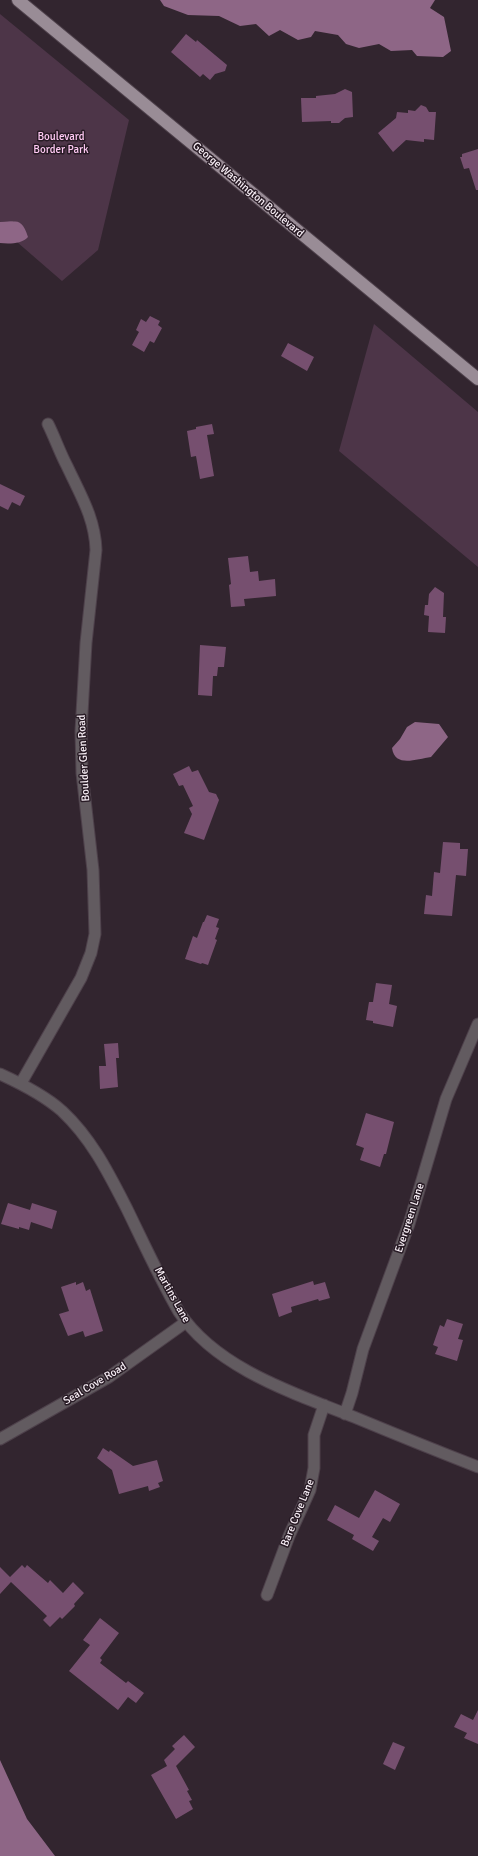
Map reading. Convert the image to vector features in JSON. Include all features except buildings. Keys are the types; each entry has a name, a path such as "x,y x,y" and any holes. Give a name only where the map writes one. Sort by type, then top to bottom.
{"main road":[{"name":"George Washington Boulevard","path":"18,0 478,379"}],"street":[{"name":"Boulder Glen Road","path":"21,1084 86,966 95,934 94,875 82,773 81,731 86,643 96,550 95,535 85,503 48,424"},
{"name":"Evergreen Lane","path":"345,1414 363,1349 409,1224 446,1099 478,1024"},
{"name":"Martins Lane","path":"0,1074 41,1095 62,1112 80,1130 96,1152 113,1181 174,1303 186,1322 204,1342 229,1360 270,1382 345,1414 478,1467"},
{"name":"Seal Cove Road","path":"0,1439 109,1377 186,1322"},
{"name":"Bare Cove Lane","path":"267,1595 287,1542 310,1490 314,1468 314,1434 324,1405"}],"green space":[{"name":"Boulevard Border Park","path":"0,14 129,120 98,250 62,281 17,242 25,240 14,221 0,222"},
{"path":"374,324 478,412 478,567 339,451"}],"shaded area":[{"path":"160,0 435,0 430,8 444,17 451,51 443,57 417,56 412,50 391,51 379,44 359,48 346,44 338,35 315,31 311,37 298,40 280,30 269,36 256,24 240,26 219,16 188,15 164,6"},
{"path":"0,222 18,222 23,226 28,237 19,242 0,243"},
{"path":"415,722 439,724 448,737 431,757 407,761 397,758 392,748 400,739 407,727"},
{"path":"0,1760 27,1819 55,1856 0,1856"}]}
